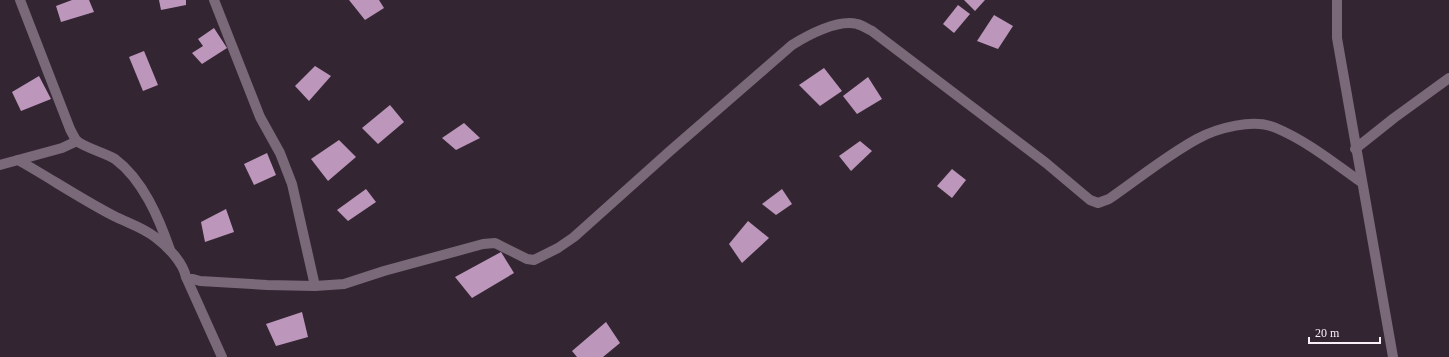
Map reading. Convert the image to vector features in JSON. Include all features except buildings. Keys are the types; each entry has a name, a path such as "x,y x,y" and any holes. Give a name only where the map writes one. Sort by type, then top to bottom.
{"street":[{"path":"20,0 70,129 77,141 114,159 129,171 145,194 161,225 171,252"},
{"path":"214,0 260,116 280,153 292,184 315,286"},
{"path":"1337,0 1337,38 1361,182 1393,357"},
{"path":"186,277 200,281 267,286 315,286 344,284 483,244 495,243 526,259 534,260 542,257 574,237 792,45 809,35 836,25 856,24 872,31 1046,163 1090,200 1098,203 1109,199 1198,138 1225,128 1251,123 1275,127 1281,130 1305,143 1361,182"},
{"path":"1356,149 1394,118 1449,78"},
{"path":"0,165 62,148 77,141"},
{"path":"18,160 114,216 137,226 155,237 171,252 185,270 186,277 222,357"}]}
